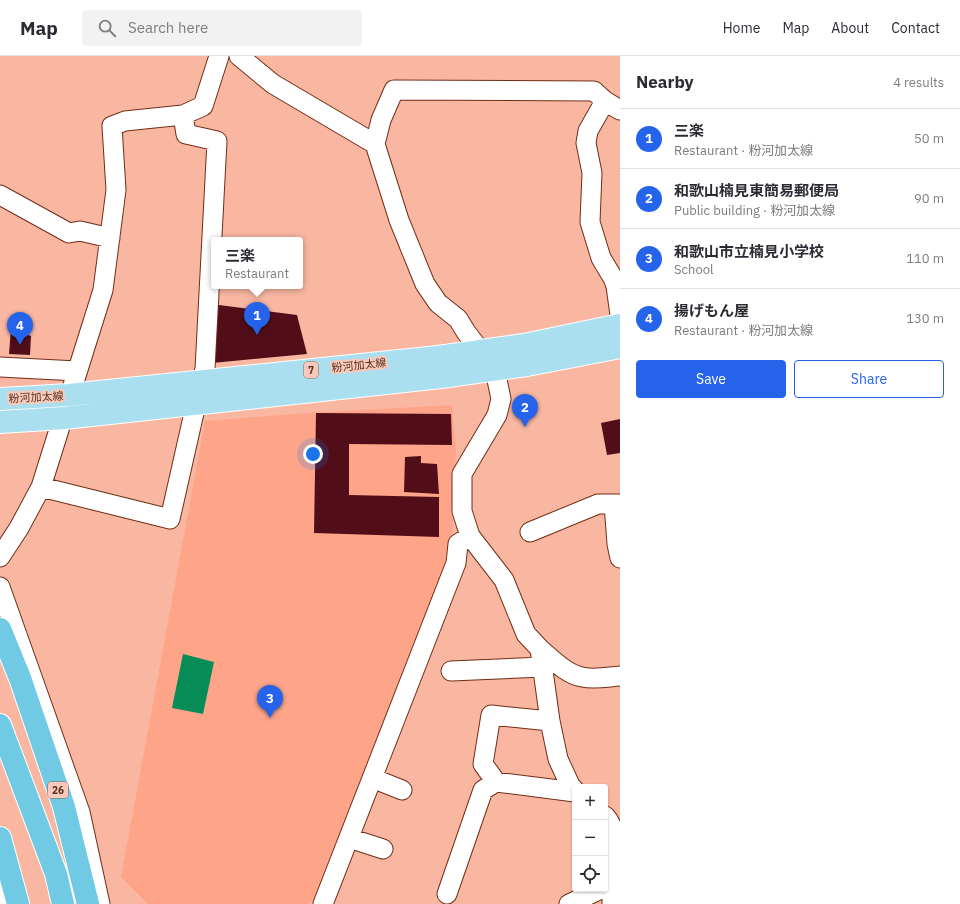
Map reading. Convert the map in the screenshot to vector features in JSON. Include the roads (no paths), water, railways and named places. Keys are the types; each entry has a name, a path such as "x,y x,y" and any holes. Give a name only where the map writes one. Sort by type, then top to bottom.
{"highway":[{"name":"26","path":"0,629 20,678 64,807 88,904"},
{"path":"2,730 47,904"},
{"path":"2,730 56,874 62,904"},
{"path":"0,838 18,904"}],"main road":[{"name":"粉河加太線","path":"0,399 69,395 431,358 524,344 620,324"},
{"name":"粉河加太線","path":"0,422 64,418 433,378 527,365 620,347"}],"street":[{"path":"0,557 19,528 41,487 64,418 69,395 103,290 116,190 112,126 125,121 183,115 204,106 218,56"},
{"path":"239,56 273,84 375,144"},
{"path":"620,315 614,282 601,258 590,222 592,173 586,143 588,131 613,105 594,91 394,90 381,120 375,144 399,220 425,284 438,303 458,319 495,370 501,398 497,415 462,474 462,511 470,536 504,580 526,634 540,649 568,671 581,677 597,679 620,676"},
{"path":"183,115 186,134 217,141 212,237"},
{"path":"0,195 69,233 80,231 110,238"},
{"path":"41,487 170,519 196,404 206,369 211,265"},
{"path":"0,367 77,371"},
{"path":"530,532 598,504 617,504 617,544 620,558"},
{"path":"323,904 456,563 458,544 470,536"},
{"path":"0,587 80,812 100,904"},
{"path":"540,649 550,721 558,759 572,788"},
{"path":"451,671 543,668"},
{"path":"496,782 483,764 491,715 550,721"},
{"path":"372,778 402,790"},
{"path":"447,894 483,790 496,782 572,792"},
{"path":"569,904 610,890 618,848 616,832 608,818"},
{"path":"349,838 383,850"},
{"path":"0,891 4,904"}],"place":[{"name":"三楽","path":"257,335"},
{"name":"揚げもん屋","path":"20,345"},
{"name":"和歌山楠見東簡易郵便局","path":"525,427"},
{"name":"和歌山市立楠見小学校","path":"270,718"}]}
